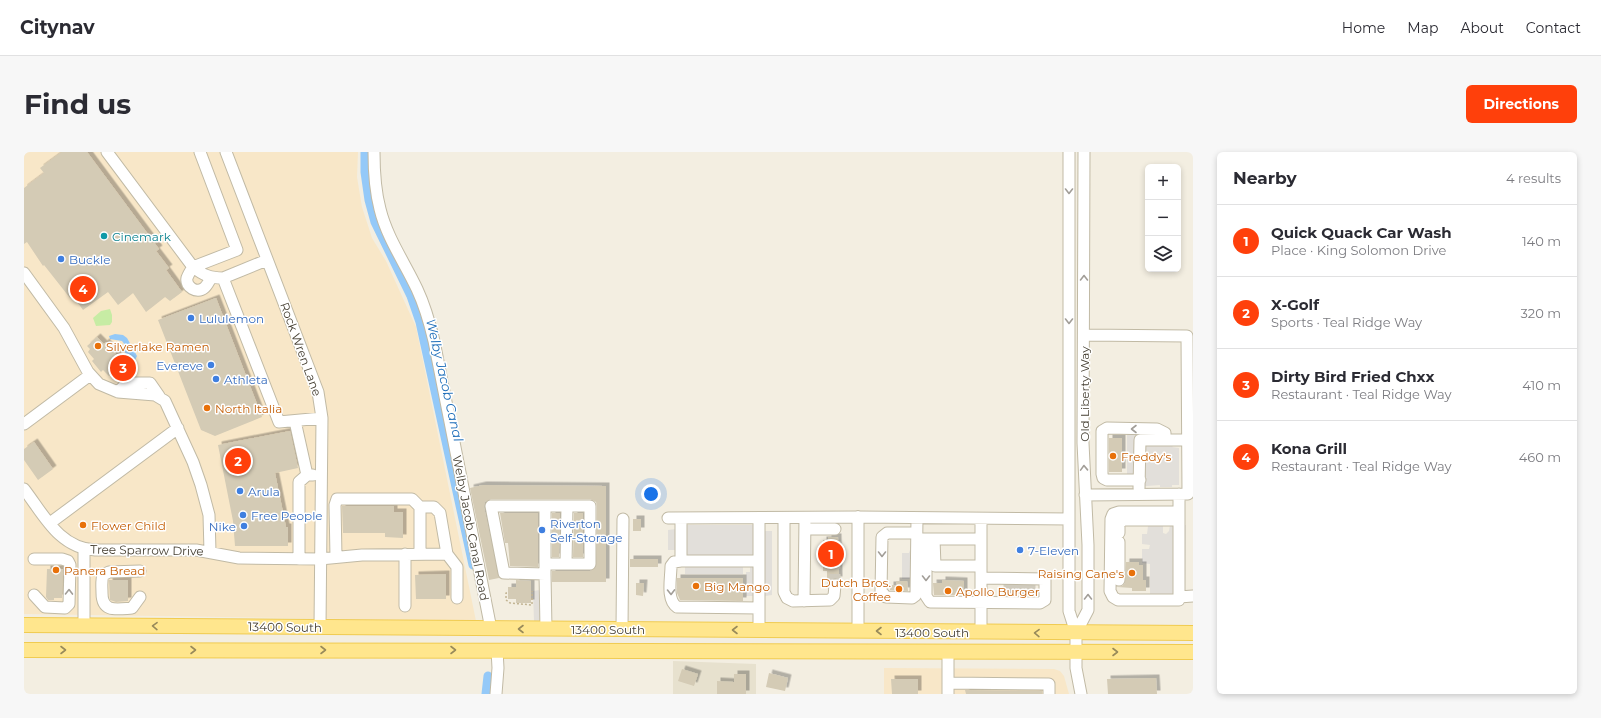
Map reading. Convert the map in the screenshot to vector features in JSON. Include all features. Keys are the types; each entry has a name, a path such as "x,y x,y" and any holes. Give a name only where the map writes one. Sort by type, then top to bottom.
{"main road":[{"name":"13400 South","path":"24,625 1193,633"},
{"name":"13400 South","path":"24,650 1193,652"}],"street":[{"path":"107,152 193,267 204,275 217,278"},
{"path":"200,152 237,250 193,267 187,278 187,284 192,290 198,291 217,278 267,260"},
{"name":"Rock Wren Lane","path":"226,152 321,403 320,628"},
{"name":"Welby Jacob Canal Road","path":"374,152 374,181 380,210 393,242 417,289 428,315 491,629"},
{"name":"Old Liberty Way","path":"1069,152 1069,611 1076,633 1076,668 1082,694"},
{"name":"Old Liberty Way","path":"1076,633 1088,610 1088,552 1083,443 1084,152"},
{"path":"24,273 64,328 83,365 99,384 118,392 159,396 168,405 193,462 208,510 210,521 210,552"},
{"path":"217,278 279,422 322,418"},
{"path":"1084,335 1187,336 1188,440 1186,494 1179,516 1179,597"},
{"path":"24,424 90,375"},
{"path":"296,421 307,475"},
{"path":"50,523 178,428"},
{"path":"1140,480 1108,480 1103,478 1102,431 1107,428 1158,429 1165,433 1165,440"},
{"path":"1139,495 1140,440 1188,440"},
{"path":"299,559 299,482 307,475 321,474"},
{"name":"Tree Sparrow Drive","path":"24,489 63,539 74,546 84,549 196,550 231,558 299,559 320,559 362,555 447,554"},
{"path":"1085,495 1186,494"},
{"path":"336,557 335,505 337,499 412,499 420,507 434,507 440,513 447,554 457,567 457,598"},
{"path":"490,506 545,506 590,506 590,564 566,564 545,569 504,573 490,506"},
{"path":"545,506 546,629"},
{"path":"566,564 567,506"},
{"path":"420,507 420,554"},
{"path":"1179,516 1119,512 1113,514 1111,519 1110,591 1113,597 1118,600 1179,600 1179,597 1193,596"},
{"path":"1118,600 1120,524 1123,520 1179,516"},
{"path":"805,529 835,533 835,517"},
{"path":"668,518 858,517 1069,519"},
{"path":"858,517 858,631"},
{"path":"681,518 681,561"},
{"path":"759,518 759,630"},
{"path":"784,518 785,595 790,600 830,600 834,596 835,584"},
{"path":"804,601 805,518"},
{"path":"917,518 935,566 980,566"},
{"path":"622,629 623,519"},
{"path":"981,519 981,632"},
{"path":"923,537 916,579 917,592 914,597 888,598 882,594 882,537 887,533 923,537 981,539"},
{"path":"923,537 926,596 928,600 933,602 981,602 1019,590 981,578"},
{"path":"84,549 84,625"},
{"path":"405,554 405,606"},
{"path":"34,559 62,559 68,561 70,565 69,604 65,608 45,607 34,596"},
{"path":"759,562 681,561 674,562 671,566 671,598 674,605 677,607 759,608"},
{"path":"140,571 125,570 109,572 104,575 102,579 102,603 106,607 113,609 132,608 140,597"},
{"path":"496,694 498,668 497,650"},
{"path":"948,652 948,689 1049,684 1049,694"}],"path":[{"path":"507,593 506,600 510,603 532,605 532,591"}],"shaded area":[{"path":"24,152 358,152 357,177 362,207 372,238 386,261 416,327 476,621 24,614"},
{"path":"1127,434 1178,434 1178,445 1174,445 1172,447 1179,448 1179,485 1172,485 1172,487 1160,487 1160,485 1134,487 1134,475 1127,474"},
{"path":"676,525 765,525 765,531 772,531 772,595 765,596 765,601 753,601 753,596 746,596 746,572 750,572 750,566 743,567 743,574 685,574 685,567 676,566 676,550 668,550 668,530 676,529"},
{"path":"1170,525 1186,525 1185,602 1181,605 1152,605 1150,604 1150,564 1142,563 1142,549 1149,549 1150,545 1142,544 1142,534 1147,534 1148,526 1163,526 1163,533 1166,534 1169,531"},
{"path":"910,550 921,550 911,579 902,579 902,553 909,553"},
{"path":"540,590 540,621 534,621 533,591"},
{"path":"673,661 756,664 756,694 673,694"},
{"path":"884,668 1054,669 1060,671 1064,676 1069,694 884,694"}],"green space":[{"path":"110,309 112,322 110,325 96,326 93,318 101,311"}],"water":[{"path":"115,334 123,335 127,338 137,356 135,360 129,362 125,352 125,345 122,341 110,339 109,336"}],"building":[{"path":"62,152 87,152 159,249 156,251 169,268 166,270 182,292 170,301 165,297 146,312 133,293 118,305 108,292 83,310 73,296 70,298 44,265 43,266 27,242 24,244 24,188 44,173 40,168"},
{"path":"216,298 262,417 215,436 201,430 158,320"},
{"path":"97,337 104,344 106,342 121,360 119,362 125,369 114,378 111,374 109,376 103,370 101,372 92,361 94,359 88,352 90,349 87,346"},
{"path":"290,431 298,468 275,473 286,527 288,527 288,546 235,546 233,521 218,445"},
{"name":"Freddy's","path":"1109,438 1122,438 1122,472 1109,472"},
{"path":"34,442 53,469 38,480 24,460 24,449"},
{"path":"483,485 606,486 606,582 552,582 552,571 590,571 596,567 597,506 596,502 590,499 491,499 485,502 484,507 499,578 489,580 470,488"},
{"path":"342,506 394,506 394,512 403,512 403,538 385,537 385,533 343,533"},
{"path":"500,513 538,513 538,567 510,566 508,543 505,543"},
{"path":"552,513 560,513 559,557 552,557"},
{"path":"574,513 583,513 583,557 573,557"},
{"path":"633,519 641,519 641,531 633,531"},
{"path":"828,537 838,537 839,580 832,579 827,585 827,571 823,571 823,540 828,540"},
{"path":"630,559 658,559 658,567 630,567"},
{"name":"Raising Cane's","path":"1126,562 1139,562 1139,565 1143,565 1143,580 1146,580 1146,591 1132,591 1132,588 1117,587 1122,586 1125,583"},
{"path":"47,569 63,569 62,598 48,600 46,597"},
{"path":"446,574 446,599 416,599 415,575"},
{"path":"677,578 743,578 743,601 680,600 677,593"},
{"path":"109,580 128,580 128,601 116,602 110,600"},
{"path":"516,580 531,581 531,603 516,603 516,599 508,599 508,587 516,587"},
{"name":"Apollo Burger","path":"942,580 964,581 964,595 934,595 933,583 942,583"},
{"name":"Dutch Bros. Coffee","path":"896,581 907,581 908,591 890,590 890,585 896,585"},
{"path":"636,583 644,583 643,596 636,595"},
{"path":"682,669 698,674 694,686 678,681"},
{"path":"769,673 788,678 785,691 766,687"},
{"path":"734,674 746,674 746,694 717,694 717,681 734,682"},
{"path":"1156,678 1157,694 1108,694 1107,679"},
{"path":"891,679 918,679 918,694 892,694"},
{"path":"965,690 1042,691 1042,694 966,694"}],"waterway":[{"name":"Welby Jacob Canal","path":"365,152 365,172 369,200 375,222 411,296 420,322 473,565"},
{"name":"Welby Jacob Canal","path":"486,694 488,676"}],"tunnel":[{"path":"835,537 835,585"},
{"path":"1009,583 1009,593"},
{"path":"1019,583 1019,594"},
{"path":"1030,583 1030,593"}],"place":[{"name":"Cinemark","path":"104,236"},
{"name":"Buckle","path":"61,259"},
{"name":"Kona Grill","path":"83,289"},
{"name":"Lululemon","path":"191,318"},
{"name":"Silverlake Ramen","path":"98,346"},
{"name":"Evereve","path":"211,365"},
{"name":"Dirty Bird Fried Chxx","path":"123,368"},
{"name":"Athleta","path":"216,379"},
{"name":"North Italia","path":"207,408"},
{"name":"Freddy's","path":"1113,456"},
{"name":"X-Golf","path":"238,461"},
{"name":"Arula","path":"240,491"},
{"name":"Free People","path":"243,515"},
{"name":"Flower Child","path":"83,525"},
{"name":"Nike","path":"244,526"},
{"name":"Riverton Self-Storage","path":"542,530"},
{"name":"7-Eleven","path":"1020,550"},
{"name":"Quick Quack Car Wash","path":"831,554"},
{"name":"Panera Bread","path":"56,570"},
{"name":"Raising Cane's","path":"1132,573"},
{"name":"Big Mango","path":"696,586"},
{"name":"Dutch Bros. Coffee","path":"899,589"},
{"name":"Apollo Burger","path":"948,591"}]}
